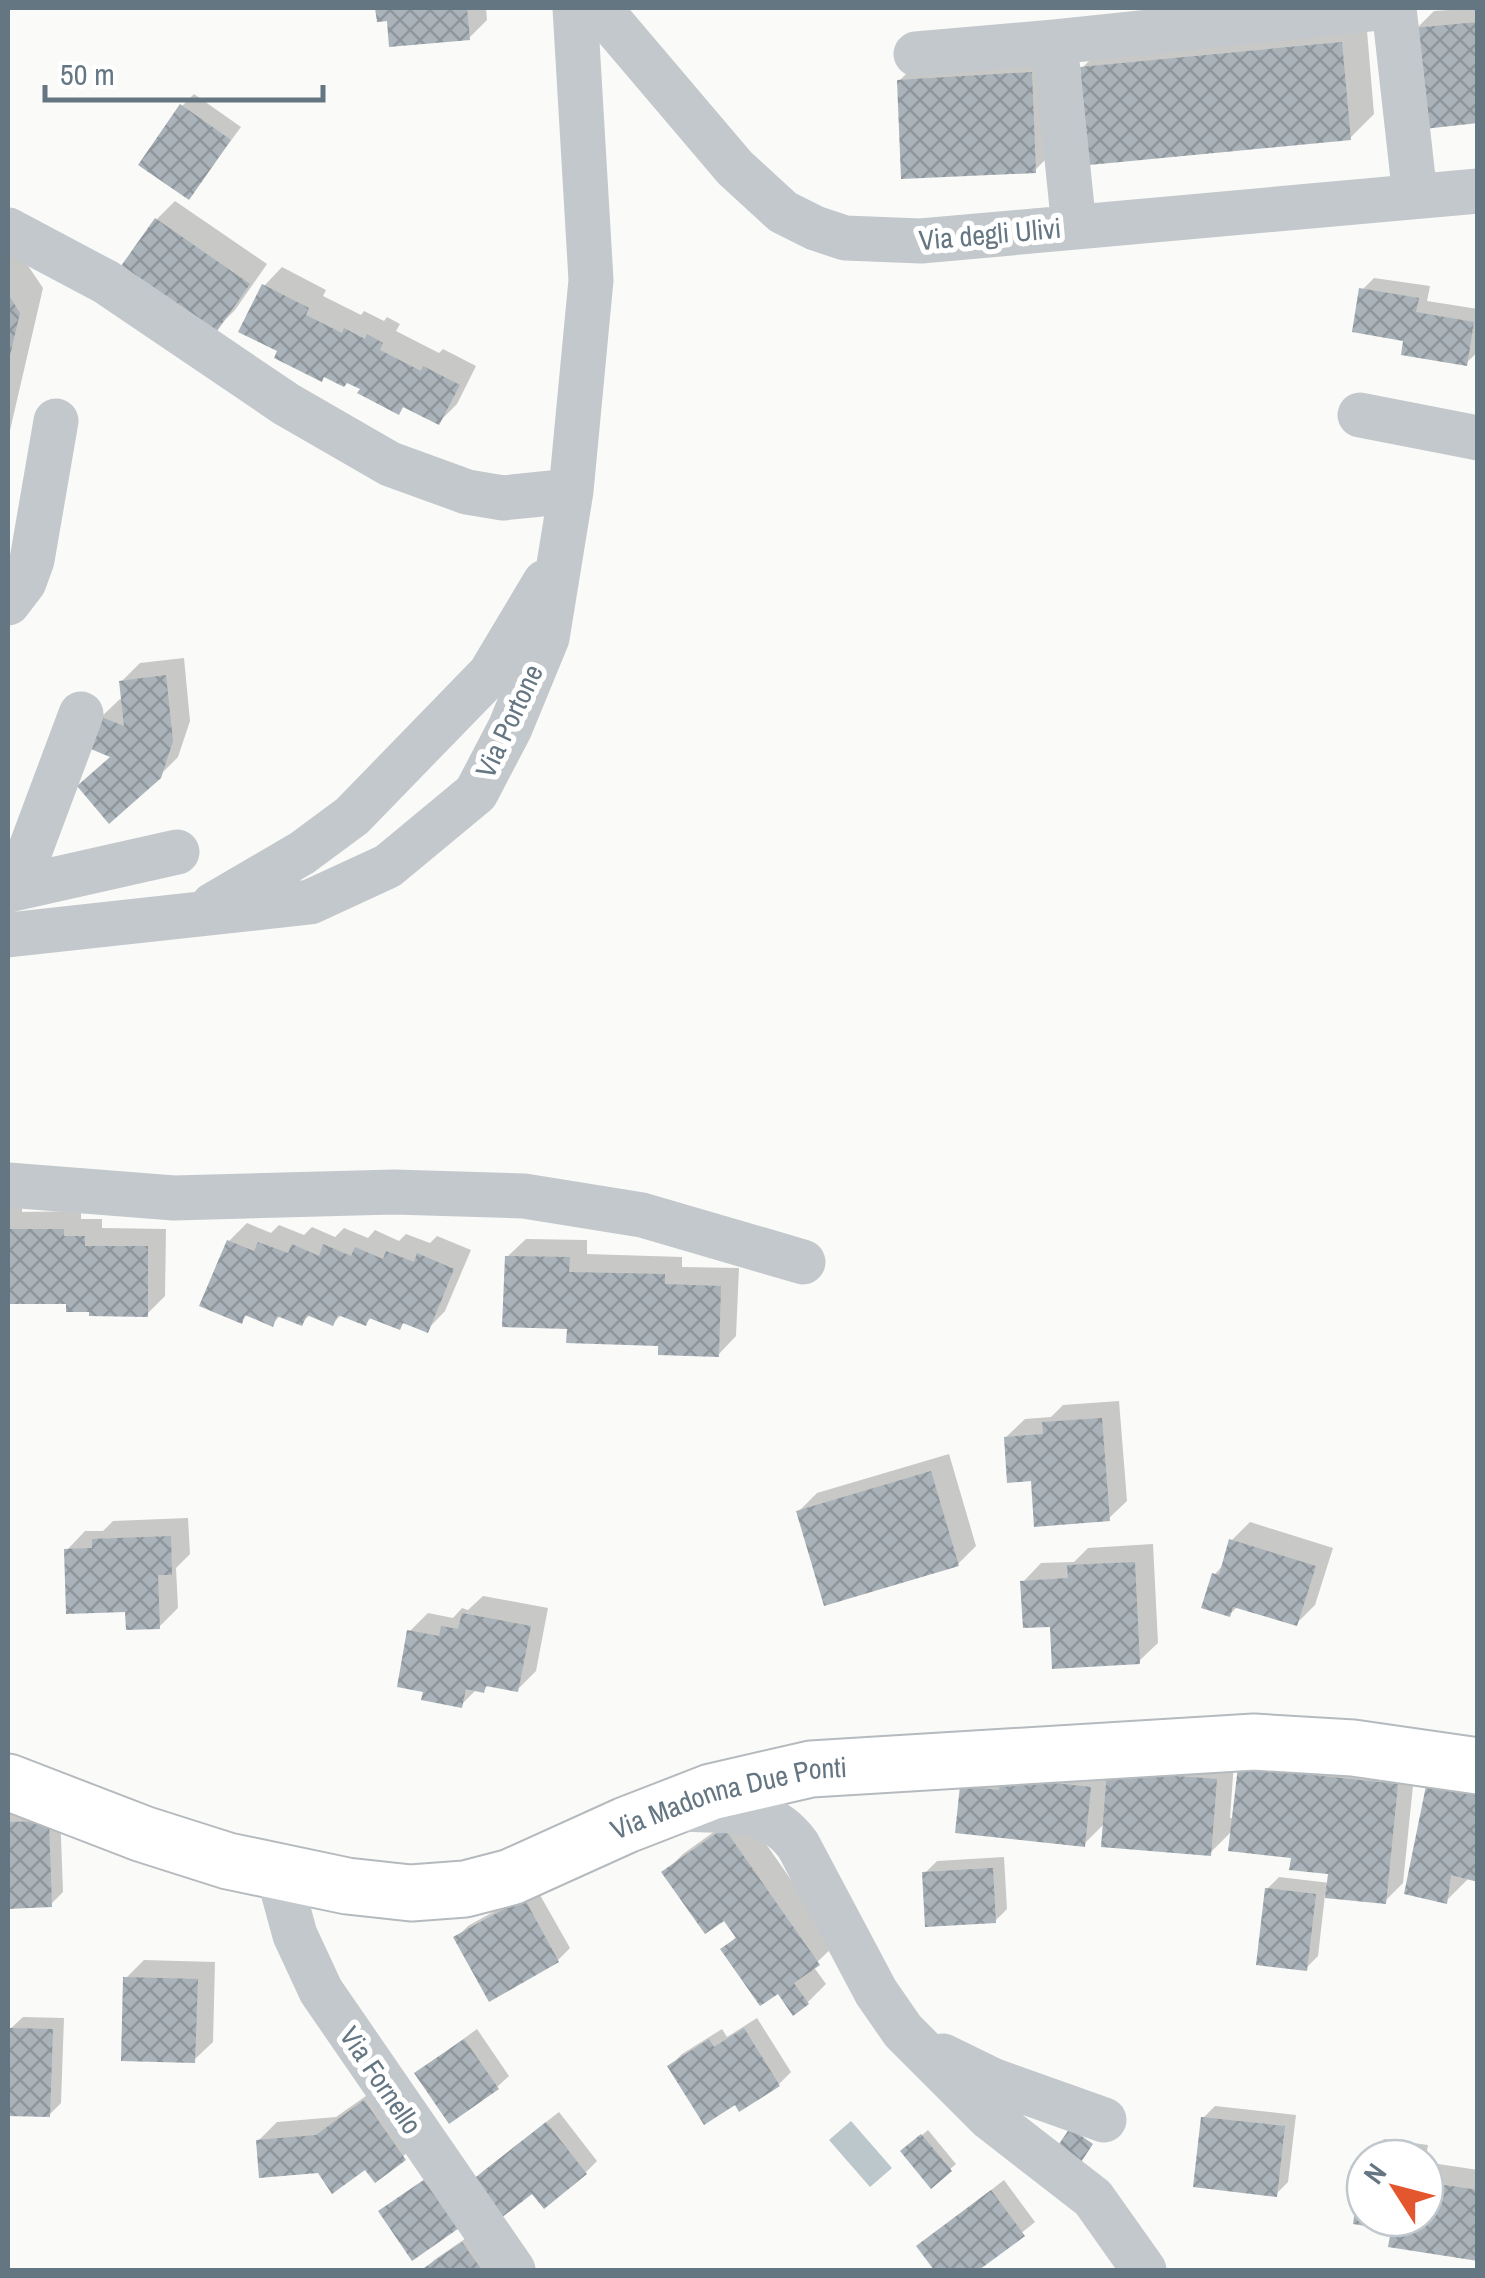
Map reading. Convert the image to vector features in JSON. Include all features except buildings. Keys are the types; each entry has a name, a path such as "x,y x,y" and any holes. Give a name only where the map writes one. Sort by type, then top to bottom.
{"main road":[{"name":"Via Madonna Due Ponti","path":"8,1782 177,1846 278,1873 396,1892 450,1891 526,1871 668,1808 745,1782 811,1769 1174,1745 1296,1744 1478,1766"}],"street":[{"name":"Via Portone","path":"8,935 310,902 388,866 476,792 510,728 547,638 572,491 588,328 590,239 576,8"},
{"name":"Via degli Ulivi","path":"599,8 735,168 768,201 801,222 845,238 921,240 1478,191"},
{"path":"916,54 1378,8"},
{"path":"1394,8 1415,196"},
{"path":"1056,42 1074,226"},
{"path":"8,230 106,282 302,414 390,464 467,492 503,498 572,491"},
{"path":"1360,416 1478,438"},
{"path":"8,603 32,560 56,420"},
{"path":"198,914 302,854 352,816 490,674 559,556"},
{"path":"12,889 82,714"},
{"path":"12,889 177,852"},
{"path":"8,1185 174,1198 394,1192 536,1197 690,1227 804,1262"},
{"path":"668,1808 752,1813 783,1826 798,1845 882,2002 903,2031 990,2118 1093,2198 1144,2270"},
{"name":"Via Fornello","path":"278,1873 295,1934 321,1990 514,2270"},
{"path":"903,2031 977,2074 1104,2120"}],"shaded area":[{"path":"851,2121 892,2168 870,2187 829,2140"}]}
